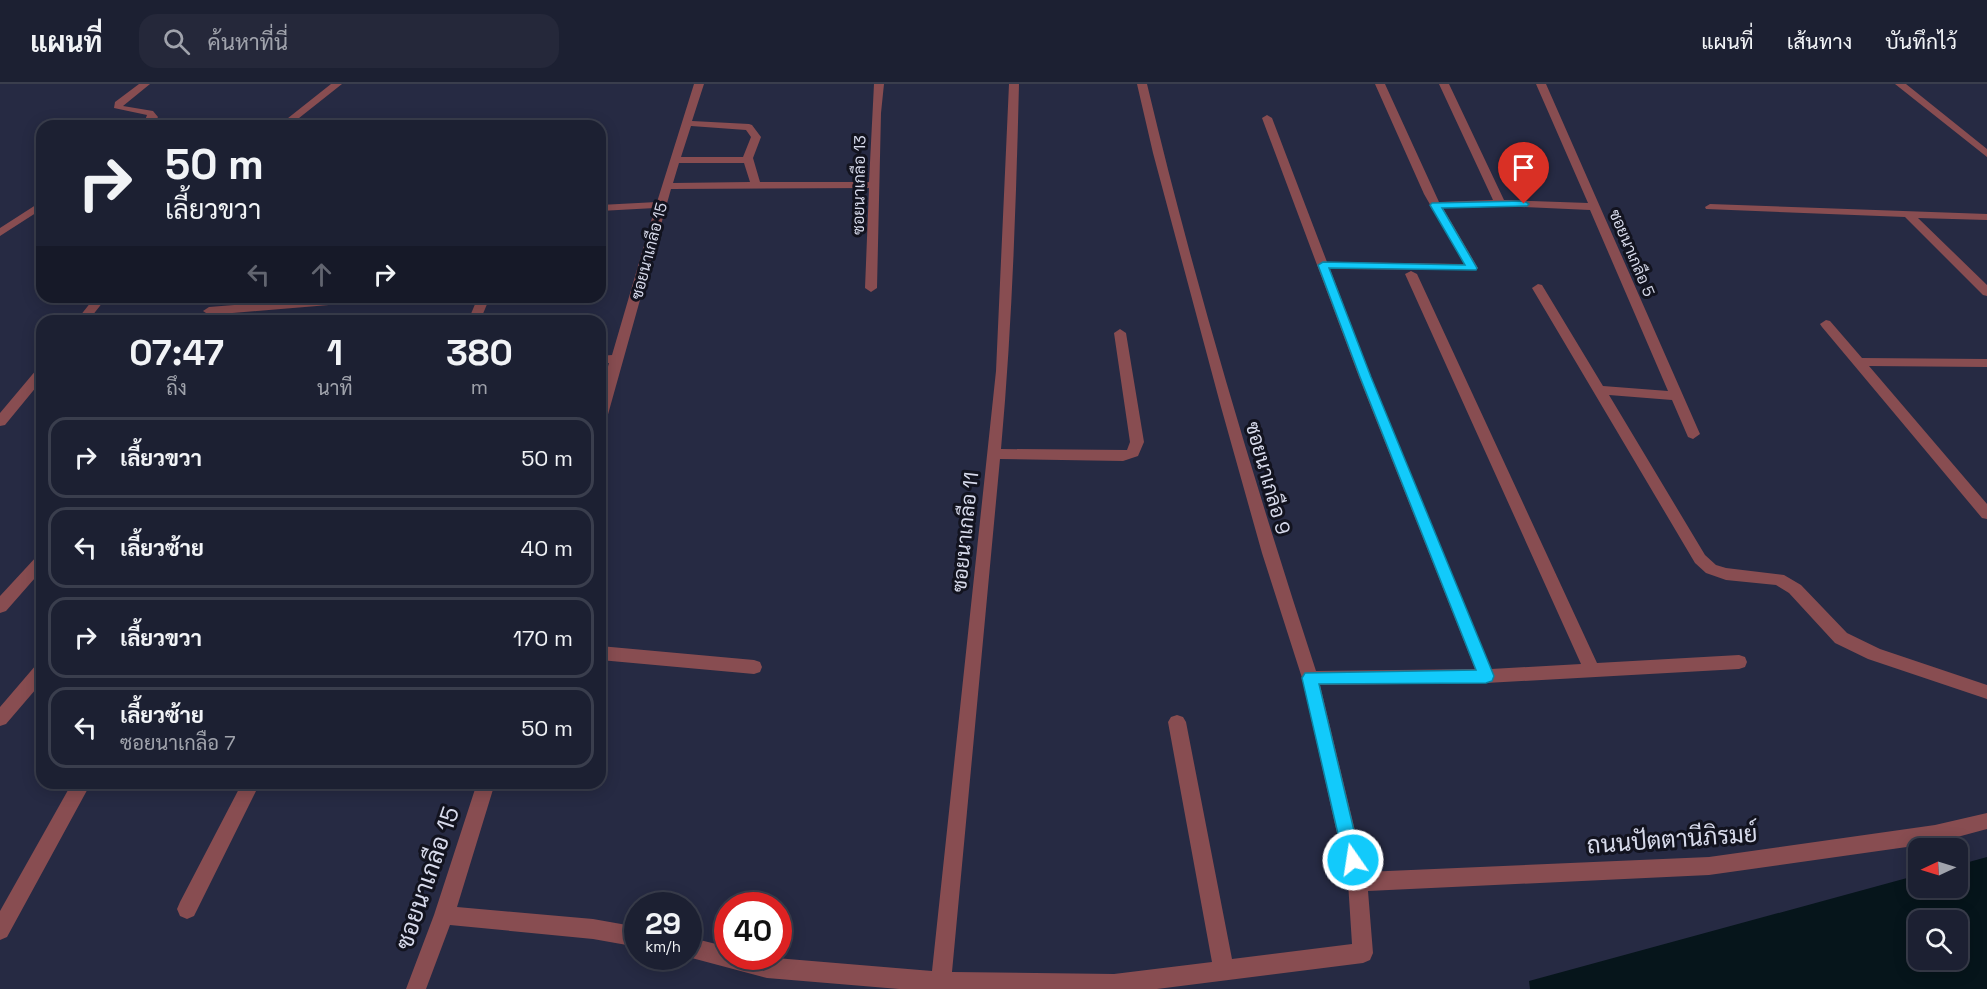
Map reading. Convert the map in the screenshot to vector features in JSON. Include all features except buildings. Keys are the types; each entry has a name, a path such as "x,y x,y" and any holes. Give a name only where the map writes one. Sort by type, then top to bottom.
{"street":[{"path":"145,84 118,104 119,108 150,112 153,117 151,120"},
{"path":"290,120 337,84"},
{"name":"ซอยนาเกลือ 15","path":"606,398 699,84"},
{"name":"ซอยนาเกลือ 13","path":"871,288 876,113 879,84"},
{"name":"ซอยนาเกลือ 11","path":"941,982 1002,371 1014,84"},
{"name":"ซอยนาเกลือ 9","path":"1142,84 1158,153 1231,418 1270,554 1310,678 1358,882 1363,952 1224,970"},
{"path":"1323,265 1472,268 1435,205 1380,84"},
{"path":"1444,84 1500,203"},
{"name":"ซอยนาเกลือ 5","path":"1541,84 1693,434"},
{"path":"1900,84 1987,153"},
{"path":"1267,118 1365,377 1486,676"},
{"path":"686,123 748,127 756,136 748,160 756,185"},
{"path":"675,160 748,160"},
{"path":"667,186 874,185"},
{"path":"1435,205 1500,203 1595,207"},
{"path":"606,207 662,205"},
{"path":"1710,207 1987,217"},
{"path":"0,233 36,208"},
{"path":"1909,215 1987,292"},
{"path":"1411,274 1592,670"},
{"path":"1538,288 1701,559 1711,569 1726,574 1779,579 1795,589 1841,638 1874,654 1987,692"},
{"path":"87,315 96,303"},
{"path":"209,311 306,303"},
{"path":"1826,324 1987,514"},
{"path":"994,454 1123,456 1134,453 1137,442 1120,333"},
{"path":"606,360 618,359"},
{"path":"1858,362 1987,363"},
{"path":"0,422 36,379"},
{"path":"1599,390 1677,396"},
{"path":"0,606 36,567"},
{"path":"606,654 754,667"},
{"path":"1310,678 1486,676 1739,662"},
{"path":"0,718 8,700 36,675"},
{"path":"702,951 767,968 941,982 1114,984 1224,970 1177,722"},
{"path":"0,930 79,789"},
{"path":"187,909 248,789"},
{"name":"ซอยนาเกลือ 15","path":"416,989 444,915 484,789"},
{"name":"ถนนปัตตานีภิรมย์","path":"1358,882 1710,866 1935,834 1987,821"},
{"path":"444,915 592,929 624,935"}],"shaded area":[{"path":"1987,857 1987,989 1530,989 1529,981 1908,878 1908,898 1968,898 1968,862"}],"route":[{"path":"1353,860 1310,678 1486,676 1365,377 1323,265 1472,268 1435,205 1524,204"}]}
